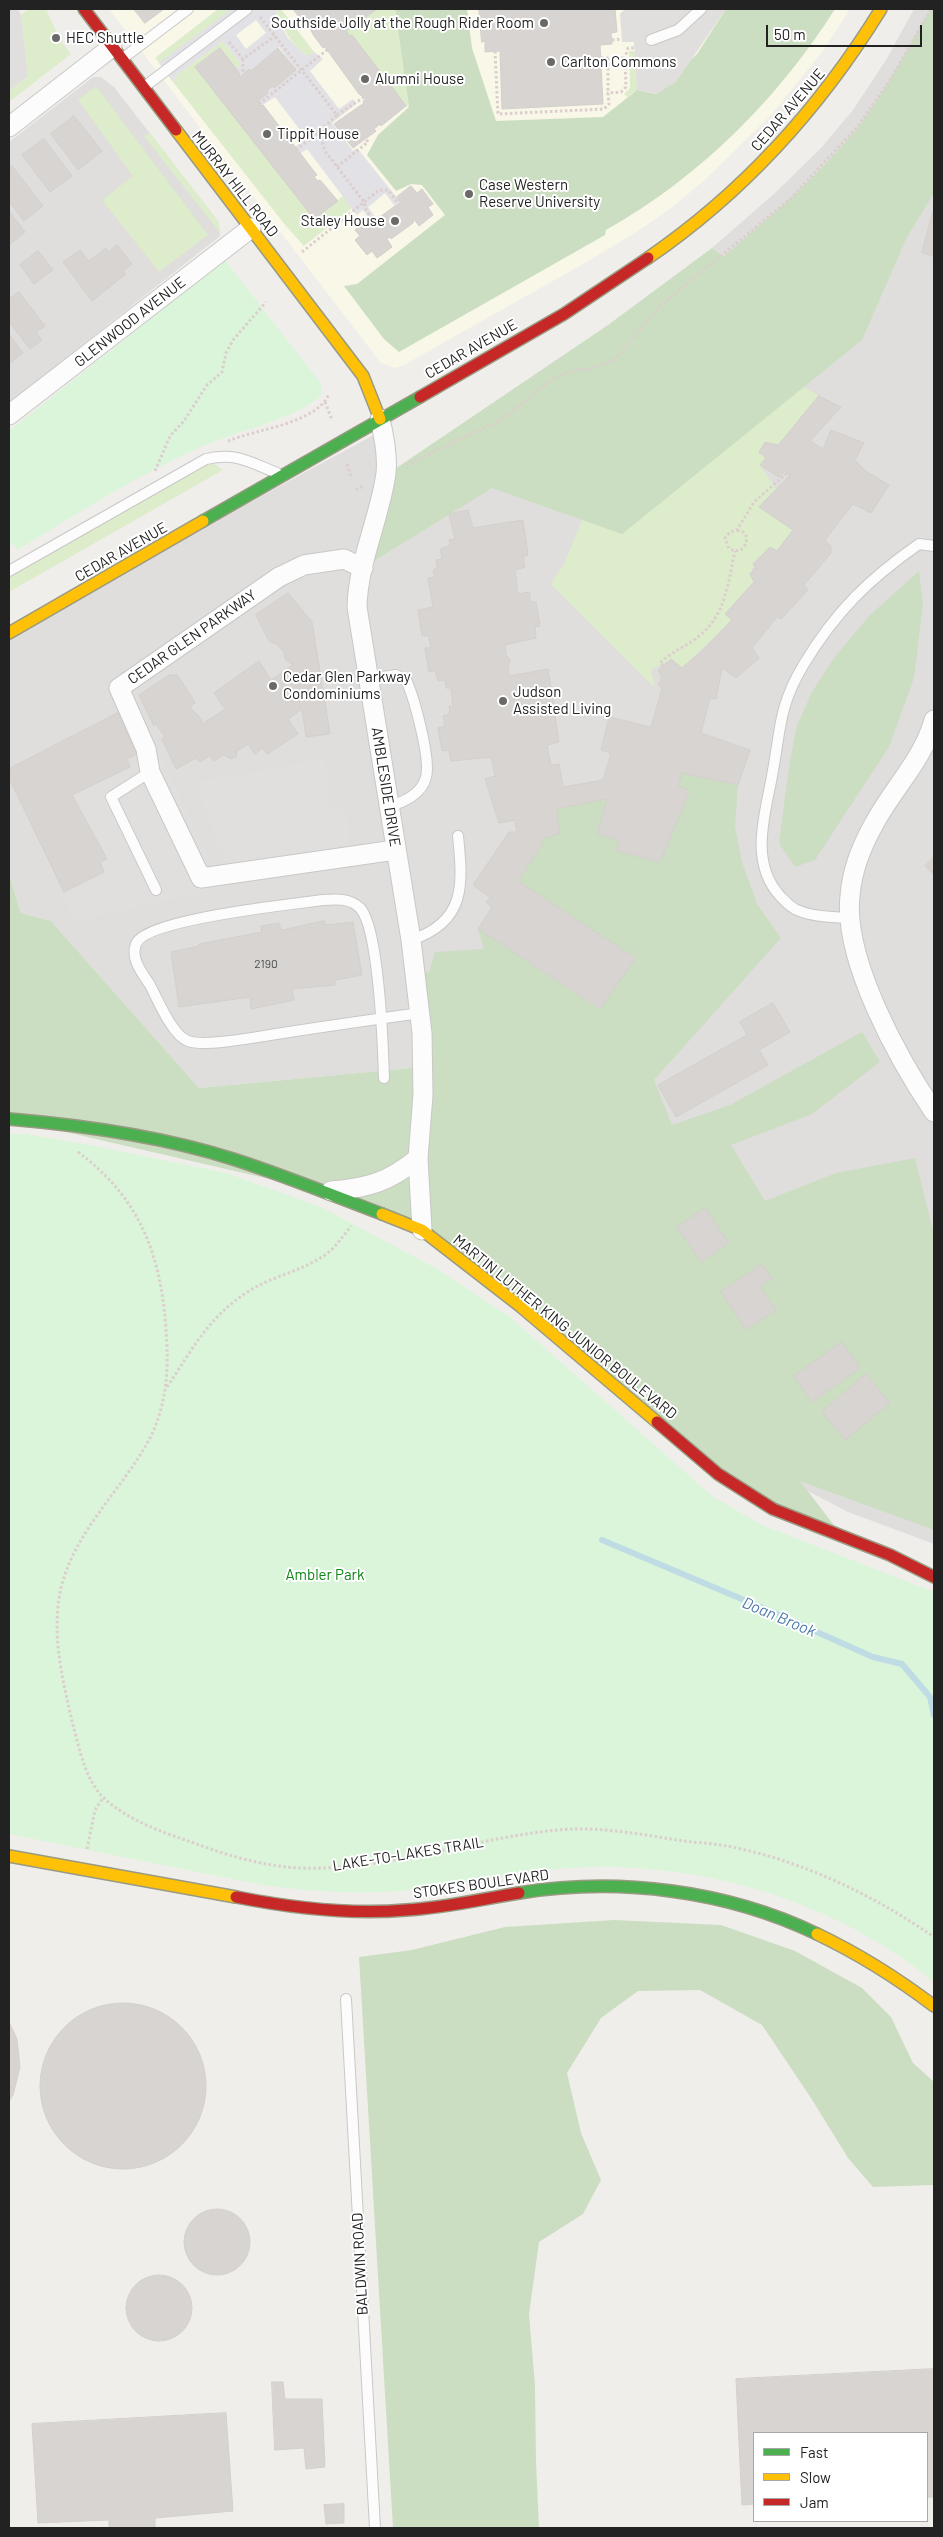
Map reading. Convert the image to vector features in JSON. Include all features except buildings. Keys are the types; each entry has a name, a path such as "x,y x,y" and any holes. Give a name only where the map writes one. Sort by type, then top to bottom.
{"main road":[{"name":"MURRAY HILL ROAD","path":"84,9 116,54 363,376 380,419"},
{"name":"CEDAR AVENUE","path":"9,633 505,348 586,298 687,229 746,180 792,133 833,83 881,9"},
{"name":"MARTIN LUTHER KING JUNIOR BOULEVARD","path":"9,1119 48,1122 134,1135 231,1158 326,1192 422,1230 520,1306 718,1474 773,1509 890,1555 934,1577"},
{"name":"STOKES BOULEVARD","path":"9,1856 280,1905 340,1911 383,1912 427,1909 502,1895 561,1888 598,1886 670,1892 743,1906 776,1915 808,1928 870,1960 934,2006"}],"street":[{"path":"9,127 116,54"},
{"name":"GLENWOOD AVENUE","path":"9,415 251,228"},
{"name":"AMBLESIDE DRIVE","path":"380,419 384,442 386,475 357,588 357,607 411,940 420,1013 423,1095 418,1158 422,1230"},
{"name":"CEDAR GLEN PARKWAY","path":"363,568 344,559 304,565 279,577 118,688 146,749 150,772 201,878 291,867 395,850"},
{"path":"934,720 928,749 874,823 857,858 849,897 851,932 860,964 880,1016 898,1052 934,1112"},
{"path":"326,1192 362,1189 381,1183 396,1175 418,1158"}],"lane":[{"path":"116,54 188,9"},
{"path":"143,88 247,9"},
{"path":"651,40 678,30 701,9"},
{"path":"9,571 206,459 227,455 236,457 282,476"},
{"path":"850,918 826,916 797,910 776,891 768,879 762,850 763,817 772,775 781,715 805,662 833,622 859,591 887,566 919,544 934,546"},
{"path":"369,679 396,676 406,680 414,699 427,761 426,779 419,788 402,803 388,806"},
{"path":"150,772 111,796 156,890"},
{"path":"411,940 428,934 443,925 453,911 461,879 458,836"},
{"path":"384,1078 382,1018 376,967 366,917 354,904 340,899 233,913 174,924 141,936 135,945 135,959 175,1031 188,1041 238,1040 382,1018 420,1013"},
{"name":"BALDWIN ROAD","path":"346,1999 375,2528"}],"path":[{"path":"414,461 501,420 554,378 575,370 590,369 615,360 660,306 790,199 841,146 858,126 892,77 931,9"},
{"path":"259,16 337,115"},
{"path":"220,29 243,59 243,74"},
{"path":"243,59 274,36"},
{"path":"612,40 622,39"},
{"path":"608,93 622,92 626,87 624,58 628,48 634,48"},
{"path":"259,104 327,50"},
{"path":"495,51 498,114 604,109 609,104 608,58"},
{"path":"601,58 624,58"},
{"path":"296,150 337,115 364,97"},
{"path":"319,132 325,151 364,202 366,210 376,224"},
{"path":"337,167 368,142 366,138"},
{"path":"302,252 379,190 388,190 400,205"},
{"path":"154,474 170,436 184,421 206,385 222,372 226,353 233,340 266,302"},
{"path":"737,530 754,502 787,473"},
{"path":"737,530 743,532 747,537 746,545 741,550 735,551 729,549 726,538 730,532 737,530"},
{"path":"664,666 660,663 666,657 689,644 710,625 727,595 735,551"},
{"name":"LAKE-TO-LAKES TRAIL","path":"79,1152 98,1168 122,1194 143,1227 156,1259 164,1295 167,1342 167,1388 159,1417 134,1465 90,1526 73,1555 62,1584 57,1611 62,1681 84,1765 103,1798 126,1814 211,1850 261,1863 299,1868 352,1866 560,1830 636,1833 731,1846 832,1878 908,1919 934,1937"},
{"path":"167,1388 196,1339 231,1305 269,1280 309,1264 326,1254 352,1225"},
{"path":"84,1870 95,1810 103,1798"}],"shaded area":[{"path":"9,9 18,9 21,15 28,76 9,91"},
{"name":"Case Western Reserve University","path":"109,9 850,9 822,52 772,114 706,179 670,209 583,264 404,365 395,368 381,363"},
{"path":"232,9 276,9 280,24 288,38 305,55 310,55 314,52 323,59 310,71 339,109 353,99 356,104 332,123 353,151 357,148 402,204 395,206 385,193 368,207 377,220 374,225 363,210 357,215 307,149 301,153 294,148 306,138 275,97 261,106 259,104 259,100 268,93 267,91 272,86 274,88 296,70 279,47 251,71 249,70 240,77 236,69 241,64 223,41 178,74 173,82 159,63","holes":["256,20 266,33 246,49 236,35"]},
{"path":"625,9 726,9 676,82 656,94 637,90 634,42 622,42 620,14"},
{"path":"914,9 934,9 934,1544 848,1512 775,1474 422,1067 199,1088 51,921 21,913 9,875 9,633 383,430 363,568 492,487 622,533 861,340 712,248 775,193 821,148 853,110 886,60"},
{"path":"93,77 101,77 114,87 218,221 220,236 9,403 9,142"},
{"path":"159,752 223,887 73,922 64,892 104,872 100,862 107,858 72,795"},
{"path":"324,759 331,808 345,806 351,848 227,868 197,789 198,782"}],"green space":[{"path":"28,9 46,9 57,33 51,35 55,43 61,41 71,54 9,102 9,91 28,76 21,15"},
{"path":"218,9 232,9 168,59 162,66 155,58"},
{"path":"276,9 281,9 314,52 310,55 305,55 294,44 284,29"},
{"path":"377,9 395,9 409,107 406,106 389,84 387,85 383,79 385,78 352,35 350,36 346,31"},
{"path":"395,9 467,9 472,48 496,121 603,117 637,90 656,94 697,54 726,9 835,9 788,74 762,105 734,134 673,186 606,230 605,235 399,352 384,339 344,286 357,284 445,215 422,185 411,184 396,191 367,155 378,135 409,107"},
{"path":"931,9 934,9 934,193 907,237 862,340 622,534 492,488 363,568 386,475 608,325 712,248 724,256 742,241 812,178 859,126 888,83"},
{"path":"223,41 241,64 236,69 196,67 314,219 343,196 352,208 304,246 286,226 173,82 178,74"},
{"path":"629,51 635,51 637,90 627,97 624,94 630,88"},
{"path":"96,86 208,235 159,272 102,200 133,176 78,100"},
{"path":"150,133 218,221 221,234 144,136"},
{"path":"225,260 319,381 322,388 320,397 293,413 215,441 177,458 108,495 18,550 13,544 9,546 9,431"},
{"path":"803,387 819,396 778,445 765,442 759,452 766,458 760,465 776,489 759,507 793,530 777,551 770,547 753,564 755,567 750,574 754,582 725,614 732,620 682,668 671,659 651,670 655,688 551,584 565,562 582,520 622,534"},
{"path":"213,463 223,470 9,592 9,576 198,468"},
{"path":"919,571 923,605 914,678 889,747 815,860 795,867 779,843 790,760 797,726 812,692 834,658 869,616"},
{"path":"682,773 738,785 735,827 742,862 757,904 781,938 654,1080 672,1125 730,1105 862,1032 880,1062 812,1114 731,1145 765,1201 836,1173 915,1158 934,1235 934,1397 932,1405 934,1408 934,1530 800,1481 843,1537 773,1509 422,1230 326,1192 9,1119 9,875 21,913 51,921 199,1088 422,1067 414,964 429,973 435,952 484,949 478,929 599,1009 635,958 518,881 542,839 559,834 557,809 607,799 597,834 619,841 616,851 660,862 690,792 678,786"},
{"name":"Ambler Park","path":"9,1134 27,1134 95,1146 226,1173 321,1207 439,1270 510,1317 712,1496 762,1525 934,1592 934,1982 895,1953 853,1928 809,1908 763,1891 715,1879 667,1871 619,1867 570,1868 398,1891 330,1892 262,1885 9,1834"},
{"path":"614,1920 721,1925 795,1951 862,1988 891,2017 913,2063 934,2082 934,2185 873,2187 848,2158 811,2098 762,2025 700,1990 638,1991 601,2018 567,2073 581,2133 601,2180 583,2214 539,2242 529,2314 535,2385 539,2528 393,2528 359,1957 412,1950 505,1927"}],"waterway":[{"name":"Doan Brook","path":"602,1540 873,1657 902,1664 930,1697 934,1715"}],"traffic: fast":[{"path":"203,521 420,397"},
{"path":"9,1119 122,1133 207,1151 270,1172 382,1214"},
{"path":"519,1893 556,1888 595,1886 671,1891 709,1897 746,1907 782,1919 817,1934"}],"traffic: slow":[{"path":"648,258 716,205 778,146 832,80 881,9"},
{"path":"176,130 363,376 380,419"},
{"path":"9,633 203,521"},
{"path":"382,1214 422,1230 520,1306 657,1422"},
{"path":"9,1856 236,1897"},
{"path":"817,1934 877,1967 934,2006"}],"traffic: jam":[{"path":"84,9 176,130"},
{"path":"420,397 564,314 648,258"},
{"path":"657,1422 718,1474 773,1509 890,1555 934,1577"},
{"path":"236,1897 321,1910 363,1912 421,1909 519,1893"}],"place":[{"name":"Southside Jolly at the Rough Rider Room","path":"544,23"},
{"name":"HEC Shuttle","path":"56,38"},
{"name":"Carlton Commons","path":"551,62"},
{"name":"Alumni House","path":"365,79"},
{"name":"Tippit House","path":"267,134"},
{"name":"Case Western Reserve University","path":"469,194"},
{"name":"Staley House","path":"395,221"},
{"name":"Cedar Glen Parkway Condominiums","path":"273,686"},
{"name":"Judson Assisted Living","path":"503,701"}]}
